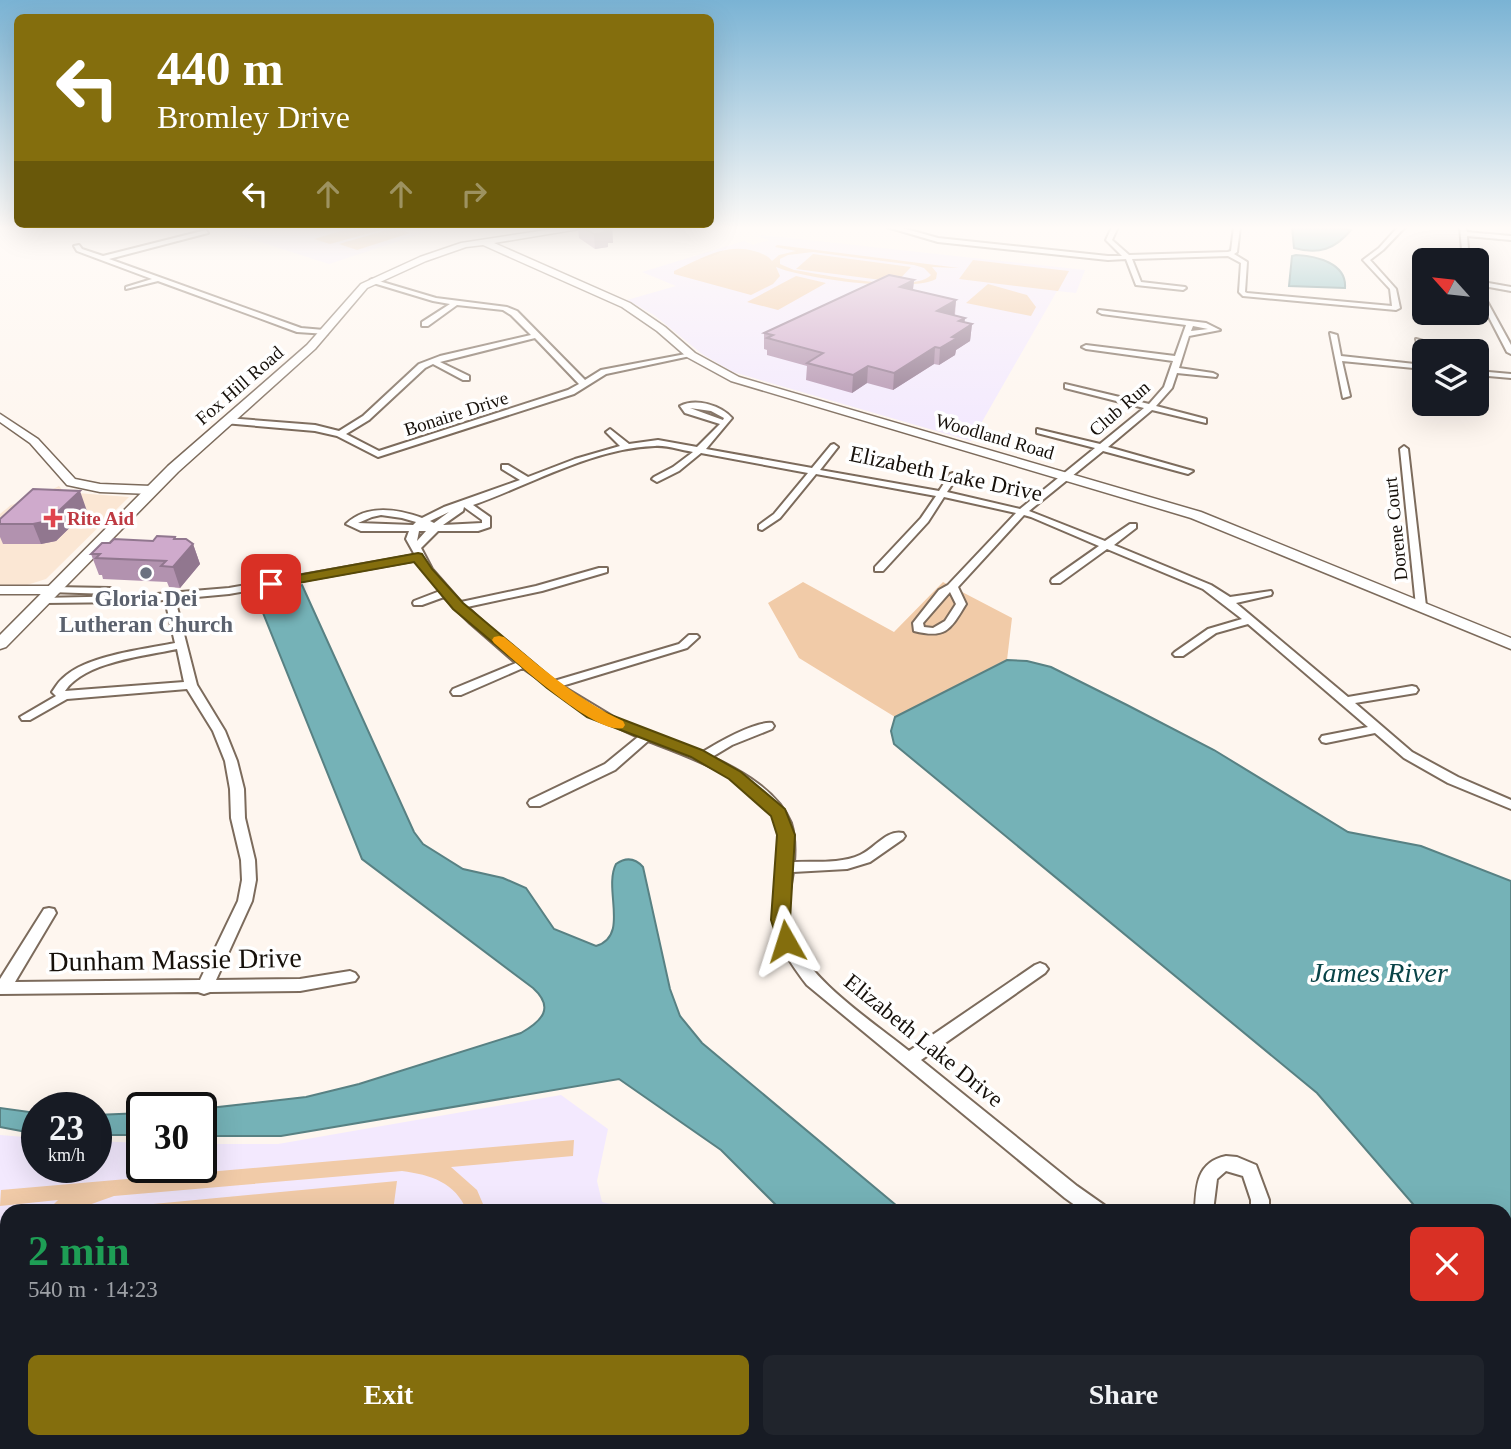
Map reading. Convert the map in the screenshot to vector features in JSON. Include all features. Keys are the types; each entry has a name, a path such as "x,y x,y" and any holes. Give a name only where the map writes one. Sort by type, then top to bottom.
{"main road":[{"name":"Fox Hill Road","path":"0,644 151,490 311,347 354,295"},
{"name":"Woodland Road","path":"603,295 626,305 661,329 691,355 735,379 1196,515 1511,645"}],"street":[{"path":"201,295 300,330 324,332"},
{"path":"416,295 454,304 505,308 514,313 584,384"},
{"path":"1245,295 1396,308 1394,295"},
{"path":"425,324 454,304"},
{"path":"1489,309 1511,352"},
{"path":"1102,312 1190,323 1214,327 1216,330 1186,334"},
{"name":"Club Run","path":"952,587 1022,512 1102,448 1168,388 1190,323"},
{"path":"1333,335 1346,396"},
{"path":"340,434 366,418 414,371 433,362 535,336"},
{"path":"1086,347 1177,364 1213,375"},
{"name":"Bonaire Drive","path":"227,421 315,428 340,434 378,454 571,392 604,372 691,355"},
{"path":"1338,358 1412,366"},
{"path":"433,362 466,378"},
{"path":"1489,374 1511,376"},
{"path":"1068,386 1203,421"},
{"path":"0,417 34,441 71,482 90,487 151,490"},
{"path":"657,479 673,473 725,423"},
{"path":"1040,431 1188,471"},
{"path":"610,432 626,446"},
{"name":"Elizabeth Lake Drive","path":"421,524 401,514 385,513 362,517 351,524 361,528 421,524 439,512 626,446 657,443 941,494 1022,512 1107,544 1207,587 1228,601 1377,729 1427,768 1511,805"},
{"path":"762,527 776,516 834,447"},
{"name":"Dorene Court","path":"1404,449 1421,606"},
{"path":"505,467 528,481"},
{"path":"879,569 925,520 953,476"},
{"path":"0,590 48,595 169,595 229,591 386,564 418,555 411,537 421,524 478,528 489,523 465,504"},
{"name":"Elizabeth Lake Drive","path":"465,504 435,527 418,555 445,593 552,685 593,713 702,757 735,775 779,813 786,835 781,920 786,941 796,961 812,981 1088,1204"},
{"path":"1056,581 1133,526"},
{"path":"458,606 538,589 603,570"},
{"path":"418,603 445,593"},
{"path":"1228,601 1267,593"},
{"path":"0,600 48,595"},
{"path":"169,595 191,684 219,731 231,761 237,789 238,818 248,860 249,880 245,901 204,988"},
{"path":"1179,654 1212,631 1250,620"},
{"path":"552,685 683,646 693,638"},
{"path":"64,696 58,692 64,680 84,669 180,645"},
{"path":"457,692 526,663"},
{"path":"26,717 64,696 191,684"},
{"path":"1346,701 1412,690"},
{"path":"702,757 727,742 768,726"},
{"path":"1326,739 1377,729"},
{"path":"535,803 610,767 647,736"},
{"path":"786,867 847,864 864,859 898,836"},
{"path":"1,988 48,913"},
{"path":"908,1060 1040,969"},
{"name":"Dunham Massie Drive","path":"1,988 300,985 350,977"},
{"path":"1204,1204 1209,1172 1220,1164 1234,1163 1250,1171 1260,1204"}],"shaded area":[{"path":"646,295 1055,295 971,441 733,372 702,354 654,315 627,300"},
{"path":"761,295 805,295 778,310 747,302"},
{"path":"976,295 1026,295 1036,307 1031,316 966,303"},
{"path":"59,486 64,492 129,497 46,579 27,585 0,586 0,514 11,505 35,498"},
{"path":"803,582 894,632 943,582 1012,618 1007,660 895,717 799,658 768,603"},
{"path":"561,1095 608,1129 597,1181 602,1202 611,1204 0,1204 0,1135 21,1137 21,1183 112,1183 112,1142 126,1142 126,1183 217,1183 217,1144 278,1144"},
{"path":"574,1140 573,1156 451,1167 477,1190 483,1204 464,1204 456,1193 441,1182 402,1171 114,1196 92,1204 54,1204 58,1200 0,1204 1,1190 112,1183 112,1180 126,1179 126,1183 217,1183 217,1171"},
{"path":"397,1181 394,1204 153,1204"}],"water":[{"path":"302,585 414,832 423,844 463,869 503,878 526,888 554,929 596,946 606,941 612,932 612,886 616,864 623,860 634,860 640,864 643,867 670,989 680,1016 702,1043 895,1204 775,1204 721,1150 619,1079 281,1136 217,1136 217,1107 306,1097 359,1084 521,1033 535,1024 543,1014 543,1002 533,988 362,859 255,593"},
{"name":"James River","path":"1007,660 1027,661 1051,667 1214,750 1348,832 1421,846 1511,881 1511,1204 1413,1204 1317,1093 894,744 891,731 895,717"},
{"path":"0,1108 21,1111 21,1131 0,1127"},
{"path":"112,1114 126,1114 126,1135 112,1135"}],"building":[{"path":"847,295 933,295 956,300 937,311 965,318 959,321 972,324 952,337 957,338 940,348 935,347 894,373 868,366 853,375 807,363 823,353 767,338 773,335 764,333"},
{"path":"33,489 80,491 48,521 0,524 0,519"},
{"path":"157,536 186,539 193,544 173,567 161,566 166,561 96,558 100,554 91,554 102,543 110,543 114,539 153,541"}],"slow traffic":[{"path":"499,640 552,685 593,713 617,725"}],"place":[{"name":"Rite Aid","path":"53,518"},
{"name":"Gloria Dei Lutheran Church","path":"146,573"}],"route":[{"path":"271,584 418,557 426,571 458,606 552,685 593,713 696,754 735,775 779,813 786,835 781,920 786,941"}]}
